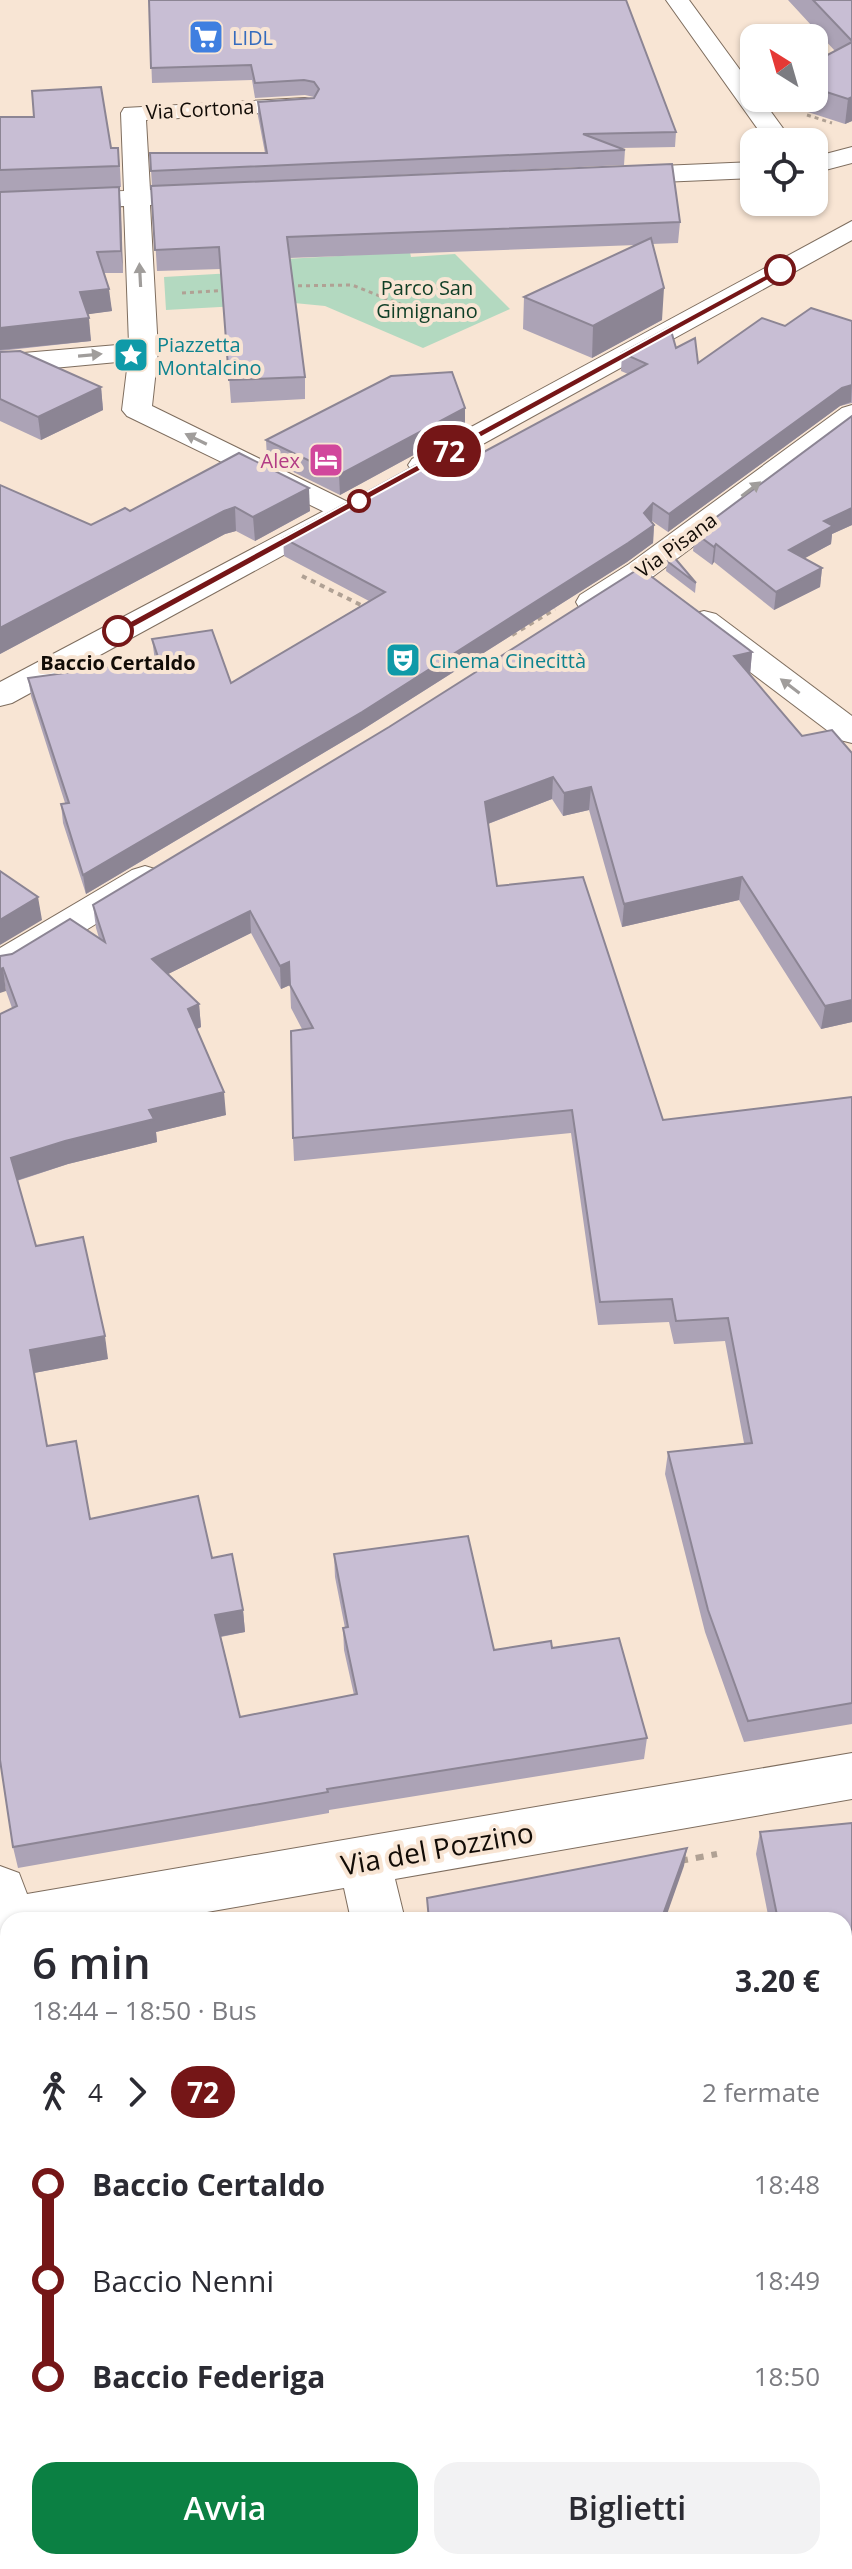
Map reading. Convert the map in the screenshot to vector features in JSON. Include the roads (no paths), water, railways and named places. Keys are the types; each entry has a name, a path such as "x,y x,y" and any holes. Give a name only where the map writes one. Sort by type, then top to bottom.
{"street":[{"path":"677,0 770,128"},
{"name":"Via Cortona","path":"135,198 133,113 305,105"},
{"path":"828,163 852,155"},
{"path":"828,168 852,170"},
{"path":"591,178 740,171"},
{"path":"0,203 245,193"},
{"path":"135,198 144,351 137,410 341,511"},
{"path":"404,476 852,229"},
{"path":"0,364 144,351"},
{"name":"Via Pisana","path":"564,612 640,571 852,414"},
{"path":"0,696 367,496"},
{"path":"640,571 852,733"},
{"path":"0,965 174,861"},
{"name":"Via del Pozzino","path":"32,1912 364,1860 852,1776"},
{"path":"364,1860 376,1912"}],"place":[{"name":"LIDL","path":"206,37"},
{"name":"Piazzetta Montalcino","path":"131,355"},
{"name":"Alex","path":"326,460"},
{"name":"Baccio Certaldo","path":"118,631"},
{"name":"Cinema Cinecittà","path":"403,660"}],"park label":[{"name":"Parco San Gimignano","path":"427,298"}]}
